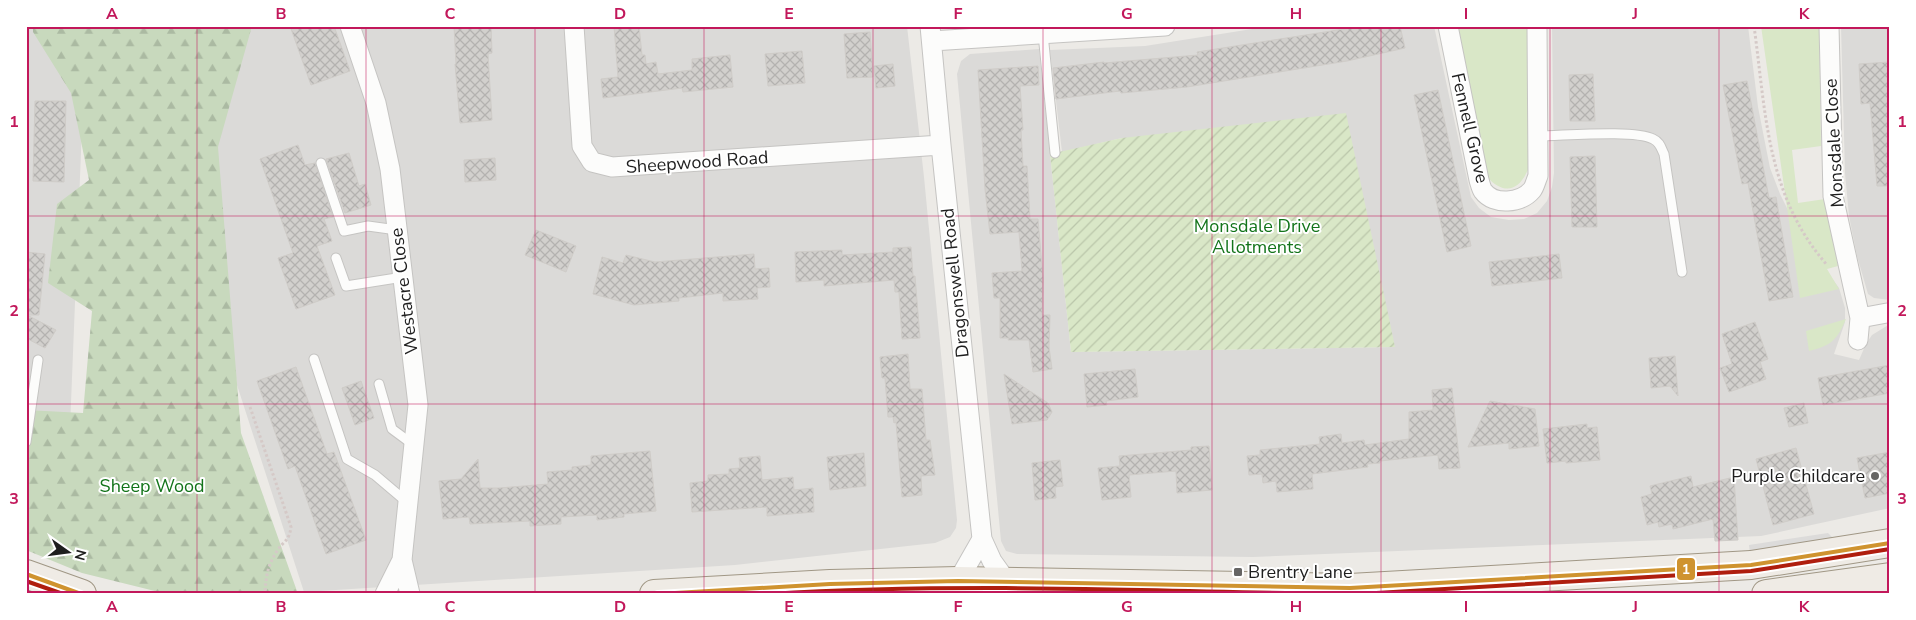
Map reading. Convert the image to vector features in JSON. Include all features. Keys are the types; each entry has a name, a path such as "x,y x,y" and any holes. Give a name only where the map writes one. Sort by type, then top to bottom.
{"main road":[{"path":"654,594 830,584 958,581 1350,588 1751,565 1890,543"},
{"path":"26,574 82,594"},
{"path":"1766,594 1890,577"}],"street":[{"name":"Westacre Close","path":"350,26 376,103 390,169 418,406 402,560 385,594"},
{"name":"Sheepwood Road","path":"574,26 582,146 592,162 612,168 941,145"},
{"path":"931,34 1043,34 1165,26"},
{"name":"Fennell Grove","path":"1448,26 1479,180 1484,191 1491,197 1502,201 1524,198 1533,189 1538,176 1537,26"},
{"name":"Monsdale Close","path":"1829,26 1833,196 1860,318 1858,340"},
{"name":"Dragonswell Road","path":"931,34 982,539 992,562 1007,582"},
{"path":"1860,318 1887,313"},
{"path":"958,581 982,539"},
{"name":"Westacre Close","path":"402,560 410,594"}],"lane":[{"path":"1043,34 1054,153"},
{"path":"1538,136 1633,134 1655,139 1664,154 1682,272"},
{"path":"321,163 344,231 368,226 397,230"},
{"path":"336,258 346,286 403,277"},
{"path":"26,442 38,360"},
{"path":"314,360 347,459 375,475 409,504"},
{"path":"379,384 392,430 415,446"}],"path":[{"path":"1754,26 1772,156 1781,188 1798,226 1816,253 1838,278 1851,276"},
{"path":"250,407 291,528 289,538 278,550 266,574 265,594"}],"shaded area":[{"path":"26,26 71,26 83,102 69,453 26,437"},
{"path":"252,26 907,26 924,177 957,520 956,528 950,537 935,543 735,565 304,592 237,385 205,156"},
{"path":"1271,26 1434,26 1471,197 1479,208 1491,217 1509,220 1524,219 1537,213 1547,201 1552,187 1554,173 1552,26 1748,26 1758,107 1770,168 1780,194 1802,238 1839,288 1845,308 1845,322 1834,354 1859,360 1872,335 1890,324 1890,508 1761,536 1253,557 1017,554 1006,551 1001,541 957,74 961,61 970,54 1039,49 1071,352 1395,347 1122,138 1062,152 1050,50 1145,46"},
{"path":"1841,26 1890,26 1890,300 1874,298 1868,294 1857,256 1849,216 1845,173"},
{"path":"1828,533 1845,550 1751,565 1749,545"}],"green space":[{"name":"Sheep Wood","path":"33,26 252,26 218,147 241,433 298,594 167,594 82,573 26,550 26,410 83,413 92,311 48,283 57,204 89,180 71,93 33,32"},
{"path":"1454,26 1528,26 1529,167 1517,186 1506,189 1500,187 1487,177"},
{"path":"1761,26 1819,26 1821,146 1792,150 1798,203 1825,199 1838,266 1827,269 1839,289 1800,298"},
{"name":"Monsdale Drive Allotments","path":"1346,113 1395,347 1071,352 1050,154 1122,138"},
{"path":"1846,319 1840,332 1832,341 1823,347 1809,351 1806,331"}],"building":[{"path":"290,26 334,26 350,71 311,85"},
{"path":"454,26 491,26 492,53 488,54 492,120 460,123"},
{"path":"614,26 639,26 642,55 645,55 646,64 656,62 658,74 692,70 692,59 730,55 733,87 683,92 682,88 603,98 601,79 618,77"},
{"path":"1363,26 1400,26 1405,48 1347,61 1187,87 1121,93 1120,91 1056,99 1053,68 1198,55 1197,52"},
{"path":"870,32 873,77 847,78 844,34"},
{"path":"802,51 805,83 768,86 765,54"},
{"path":"1890,62 1890,186 1877,186 1870,103 1861,104 1859,64"},
{"path":"893,64 895,86 876,88 874,66"},
{"path":"1038,66 1039,85 1020,86 1023,130 1021,130 1023,166 1027,166 1030,219 1038,219 1043,278 1042,315 1050,315 1049,347 1052,369 1033,372 1029,340 1000,338 1000,298 994,298 992,273 1022,271 1019,232 990,234 985,189 978,70"},
{"path":"1593,74 1595,121 1570,121 1569,75"},
{"path":"1747,81 1769,198 1776,197 1793,297 1769,301 1748,183 1742,184 1723,85"},
{"path":"1438,90 1471,246 1447,252 1414,95"},
{"path":"35,101 66,101 64,182 33,181"},
{"path":"298,145 305,165 315,163 333,217 324,219 332,241 317,246 335,295 296,309 278,258 293,253 260,159"},
{"path":"349,153 359,186 365,184 371,205 345,213 326,159"},
{"path":"1595,156 1597,227 1572,227 1570,157"},
{"path":"495,158 496,180 465,182 464,160"},
{"path":"536,230 576,246 566,272 525,255"},
{"path":"911,247 920,338 902,339 899,292 895,292 894,280 824,286 824,280 796,282 795,252 842,250 842,255 893,252 893,248"},
{"path":"26,252 45,254 39,315 27,315 56,330 45,348 26,338"},
{"path":"754,254 755,269 769,268 770,287 757,288 758,299 723,301 723,293 679,298 679,301 634,305 593,294 602,257 623,263 626,255 655,262"},
{"path":"1559,254 1562,278 1492,286 1489,262"},
{"path":"1755,322 1768,359 1760,362 1766,379 1729,392 1720,368 1732,364 1722,334"},
{"path":"908,354 910,389 922,389 926,440 930,440 935,475 921,476 922,495 902,497 896,422 894,423 893,417 888,417 885,378 882,378 880,357"},
{"path":"1675,356 1678,396 1670,386 1651,388 1649,358"},
{"path":"1890,365 1890,393 1823,405 1818,378"},
{"path":"296,367 327,454 334,452 366,540 326,554 295,466 288,469 257,381"},
{"path":"1135,369 1138,397 1106,401 1107,405 1087,407 1084,374"},
{"path":"1004,374 1048,403 1052,412 1047,420 1012,424"},
{"path":"361,381 374,418 355,425 342,388"},
{"path":"1452,388 1460,468 1439,469 1438,455 1380,461 1380,463 1367,464 1368,467 1312,474 1313,489 1277,492 1276,481 1263,483 1262,474 1249,475 1247,456 1260,455 1260,450 1320,444 1319,437 1341,434 1342,443 1364,440 1365,445 1409,439 1409,412 1433,410 1432,390"},
{"path":"1490,401 1535,409 1539,446 1509,449 1509,443 1468,447"},
{"path":"1804,403 1808,423 1789,427 1784,408"},
{"path":"1587,424 1587,428 1597,427 1600,460 1547,463 1543,429"},
{"path":"1209,446 1212,490 1177,493 1176,471 1129,475 1131,497 1102,500 1098,468 1120,466 1119,456 1191,450 1191,447"},
{"path":"1796,448 1814,514 1773,525 1756,459"},
{"path":"650,451 656,511 624,514 624,517 597,520 597,515 561,517 561,524 530,526 530,521 470,524 469,517 443,519 439,481 461,479 478,459 480,488 499,488 548,484 547,472 572,470 572,467 591,465 591,456"},
{"name":"Purple Childcare","path":"1890,452 1890,493 1865,498 1857,458"},
{"path":"864,453 866,486 830,490 827,457"},
{"path":"760,456 762,480 793,477 794,490 813,488 814,512 767,516 767,507 692,512 690,483 708,481 708,475 729,474 729,469 740,468 739,458"},
{"path":"1060,460 1063,486 1055,487 1056,498 1035,500 1032,463"},
{"path":"1691,476 1693,487 1734,477 1738,540 1715,541 1713,519 1673,529 1672,524 1659,527 1658,522 1647,525 1641,497 1652,494 1650,486"}],"transit line":[{"name":"1","path":"658,594 830,584 958,581 1350,588 1751,565 1890,543"},
{"path":"1359,594 1751,571 1890,549"},
{"name":"1","path":"26,574 81,594"},
{"path":"26,581 63,594"},
{"path":"769,594 976,588 1322,594"}],"place":[{"name":"Purple Childcare","path":"1875,476"},
{"name":"Brentry Lane","path":"1238,572"}]}
